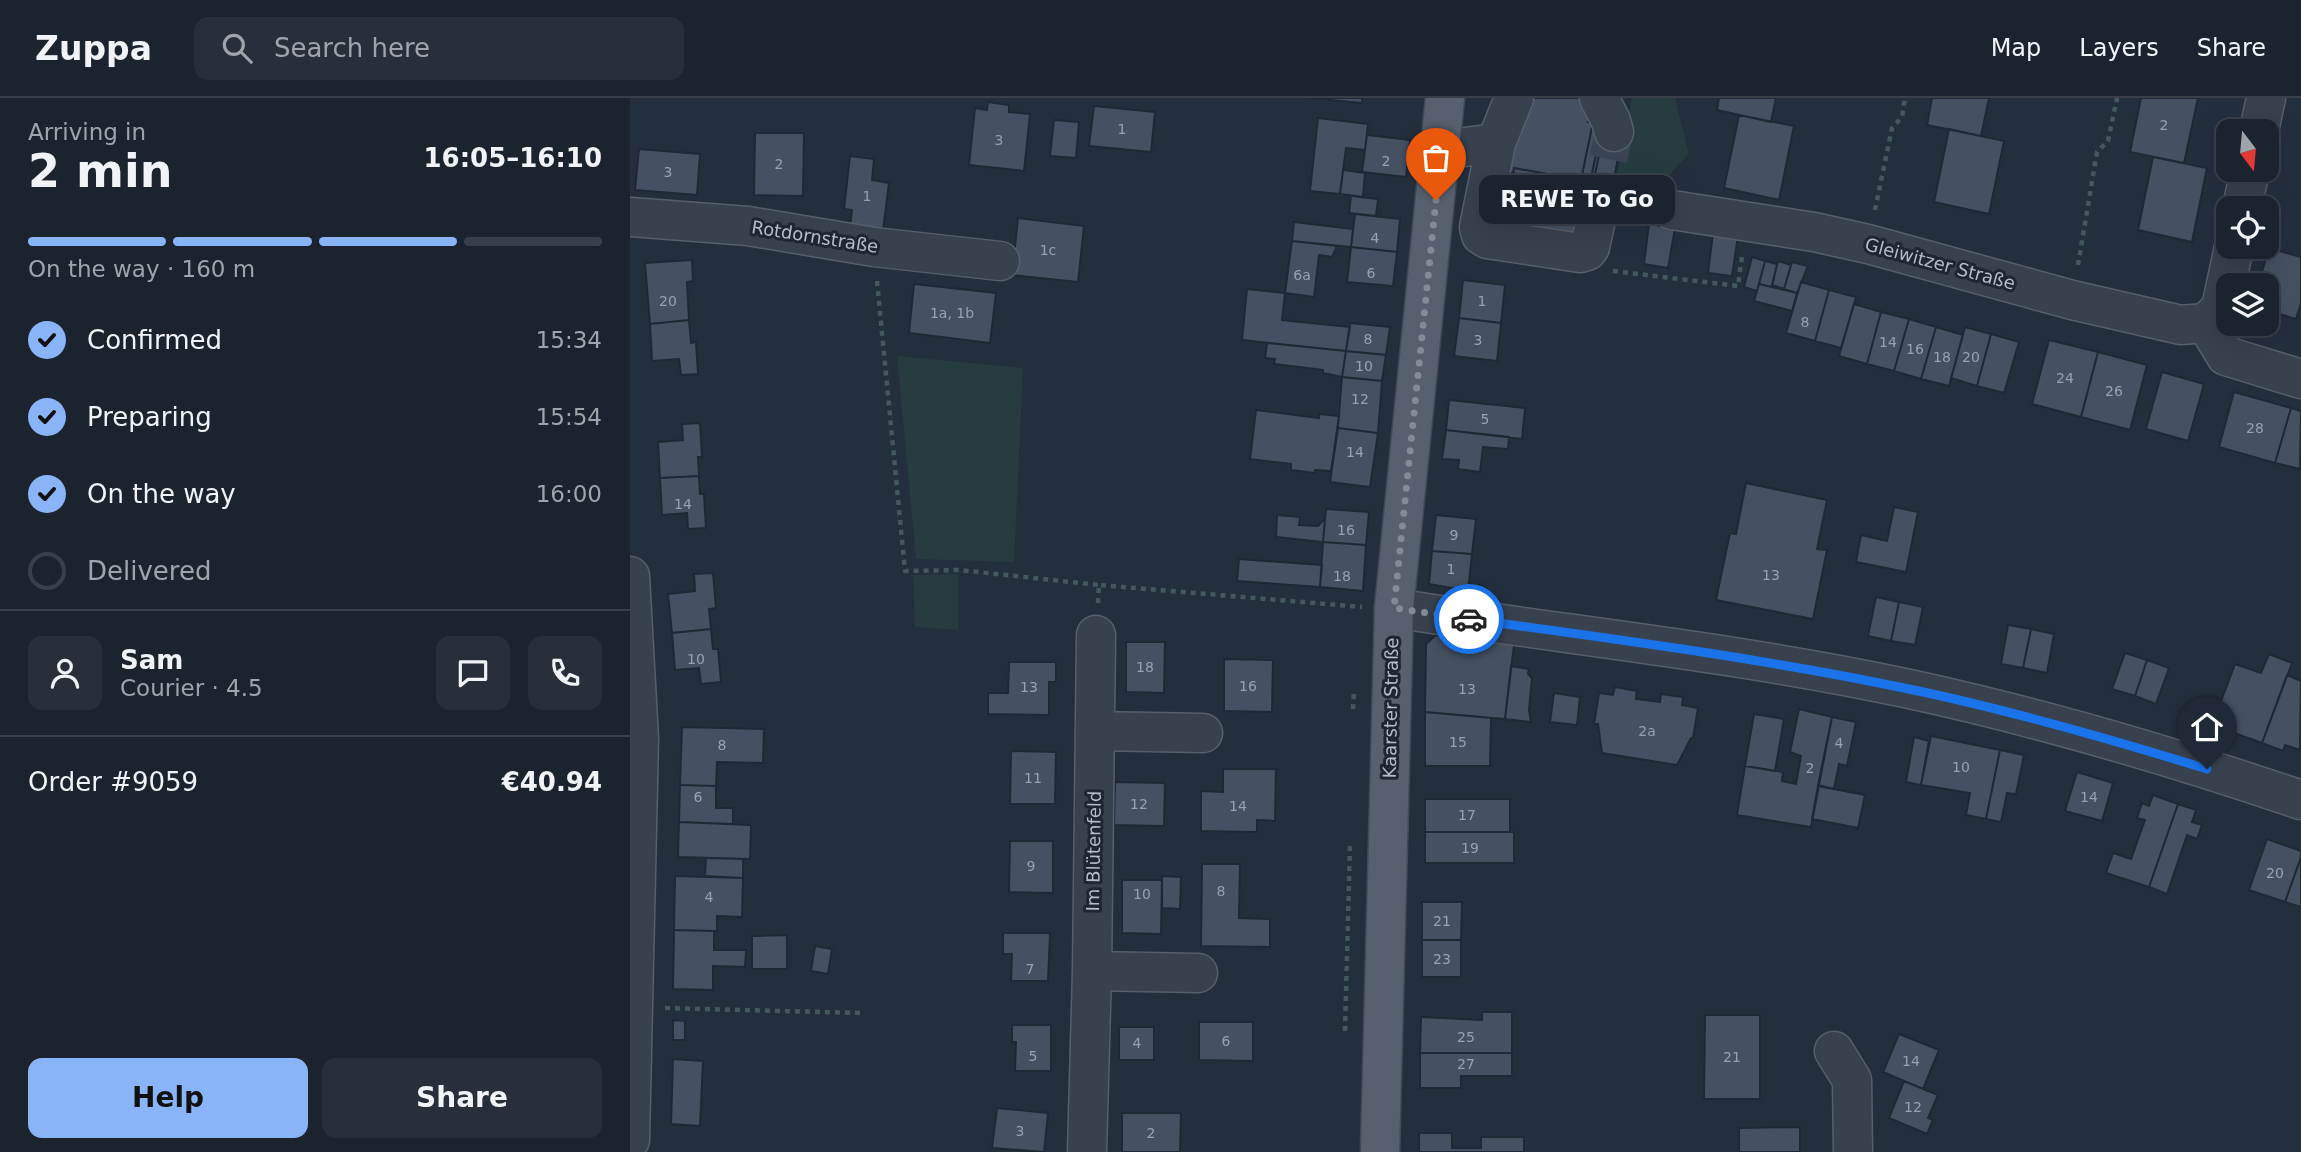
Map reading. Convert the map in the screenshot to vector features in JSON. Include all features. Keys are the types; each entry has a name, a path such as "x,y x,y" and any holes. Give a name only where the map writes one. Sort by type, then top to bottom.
{"main road":[{"name":"Kaarster Straße","path":"1380,1152 1394,608 1445,98"}],"street":[{"path":"1514,98 1496,143 1479,227 1481,235 1487,239 1580,253 1590,247 1597,215"},
{"path":"1599,98 1614,132"},
{"path":"2262,119 2266,98"},
{"path":"1441,150 1496,143"},
{"name":"Gleiwitzer Straße","path":"1672,210 1814,232 1868,244 2072,300 2181,325 2206,323"},
{"name":"Rotdornstraße","path":"630,217 748,226 874,247 1000,261"},
{"path":"2231,259 2221,308 2206,323 2226,356 2301,379"},
{"path":"630,576 639,739 630,1140"},
{"path":"1394,608 1737,657 1904,688 2075,728 2301,800"},
{"name":"Im Blütenfeld","path":"1087,1152 1096,635"},
{"path":"1095,731 1203,733"},
{"path":"1092,971 1198,973"},
{"path":"1834,1051 1852,1080 1853,1152"}],"path":[{"path":"1868,244 1892,128 1902,117 1906,98"},
{"path":"2072,300 2097,152 2108,141 2117,98"},
{"path":"874,247 905,571 959,570 1099,585 1394,608"},
{"path":"1096,635 1099,585"},
{"path":"693,1009 864,1013"}],"green space":[{"path":"1632,98 1675,98 1689,154 1671,173 1657,204 1637,201 1633,219 1609,216"},
{"path":"897,356 1023,368 1014,562 916,559"},
{"path":"958,574 958,630 915,627 913,575"}],"building":[{"path":"1310,98 1362,98 1362,103"},
{"path":"1511,98 1593,98 1588,122 1605,126 1592,189 1497,170"},
{"path":"1719,98 1776,98 1771,122 1717,110"},
{"path":"1932,98 1989,98 1981,136 1927,125"},
{"path":"2141,98 2198,98 2184,163 2130,152"},
{"path":"988,102 1009,105 1009,112 1030,114 1024,171 969,165 975,108 987,110"},
{"path":"1094,106 1155,112 1151,152 1089,146"},
{"path":"1739,115 1794,126 1779,200 1724,188"},
{"path":"1318,118 1368,124 1365,150 1346,148 1340,194 1310,191"},
{"path":"1054,120 1079,122 1076,158 1050,156"},
{"path":"1592,127 1601,130 1583,227 1570,237 1496,228 1500,206 1507,208 1514,168 1581,180"},
{"path":"1949,129 2004,141 1989,214 1934,202"},
{"path":"1601,130 1623,134 1606,217 1584,212"},
{"path":"755,133 804,133 803,196 754,195"},
{"path":"1367,135 1410,140 1406,177 1362,172"},
{"path":"639,149 700,154 697,195 635,190"},
{"path":"850,156 874,159 872,180 889,183 883,230 850,226 852,210 844,209"},
{"path":"2153,157 2207,168 2192,242 2138,230"},
{"path":"1343,170 1365,173 1363,197 1340,194"},
{"path":"1351,196 1378,199 1376,216 1349,213"},
{"path":"1638,204 1663,208 1660,226 1635,221"},
{"path":"1355,214 1400,219 1397,252 1351,247"},
{"path":"1018,218 1084,226 1078,282 1012,275"},
{"path":"1294,222 1353,229 1351,247 1292,241"},
{"path":"1649,224 1675,228 1668,268 1644,264"},
{"path":"1713,233 1738,236 1732,276 1708,273"},
{"path":"1292,241 1337,246 1332,257 1319,255 1314,297 1285,293"},
{"path":"1351,247 1397,252 1393,286 1347,282"},
{"path":"2279,251 2301,257 2301,303 2296,319 2279,314 2279,273 2262,273 2266,259 2279,259"},
{"path":"1752,257 1765,261 1757,291 1744,287"},
{"path":"692,260 693,281 687,282 689,320 650,324 645,263"},
{"path":"1765,261 1777,264 1772,287 1759,284"},
{"path":"1778,261 1791,265 1784,289 1772,285"},
{"path":"1792,262 1808,266 1797,293 1784,289"},
{"path":"1463,280 1505,285 1501,323 1459,318"},
{"path":"1801,282 1829,290 1815,341 1786,333"},
{"path":"914,284 996,293 990,343 909,333"},
{"path":"1759,284 1797,293 1792,311 1754,301"},
{"path":"1247,289 1285,293 1282,320 1350,327 1346,351 1242,340"},
{"path":"1829,290 1856,297 1841,348 1815,341"},
{"path":"1854,304 1881,312 1867,364 1839,356"},
{"path":"1881,312 1909,319 1894,371 1867,364"},
{"path":"1459,318 1501,323 1497,361 1454,356"},
{"path":"1909,319 1936,327 1921,379 1894,371"},
{"path":"689,320 691,343 696,342 698,374 681,375 679,359 652,361 650,324"},
{"path":"1350,323 1390,327 1386,355 1346,351"},
{"path":"1936,327 1963,335 1949,386 1921,379"},
{"path":"1965,327 1991,334 1977,386 1951,378"},
{"path":"1991,334 2019,342 2004,393 1977,386"},
{"path":"2049,340 2098,352 2081,417 2032,404"},
{"path":"1267,343 1346,351 1342,377 1323,373 1323,370 1274,364 1275,359 1265,358"},
{"path":"1346,351 1386,355 1382,381 1342,377"},
{"path":"2098,352 2147,365 2130,430 2081,417"},
{"path":"2162,372 2204,384 2188,441 2146,429"},
{"path":"1342,377 1382,381 1378,433 1338,428"},
{"path":"2234,392 2291,408 2275,463 2219,447"},
{"path":"1449,400 1525,408 1522,439 1446,430"},
{"path":"2291,408 2301,411 2300,469 2275,463"},
{"path":"1256,410 1319,418 1319,414 1339,416 1331,471 1315,470 1315,473 1291,470 1291,464 1250,459"},
{"path":"700,423 702,457 698,457 699,476 660,478 658,442 683,440 682,424"},
{"path":"1338,428 1378,433 1370,487 1330,482"},
{"path":"1446,430 1509,437 1508,449 1483,447 1480,472 1458,469 1459,460 1442,459"},
{"path":"699,476 700,494 704,494 706,528 688,529 687,513 662,515 660,478"},
{"path":"1746,483 1827,500 1817,549 1827,550 1813,619 1716,600 1730,533 1736,534"},
{"path":"1894,507 1918,512 1906,572 1856,562 1861,535 1887,541"},
{"path":"1326,509 1369,512 1366,545 1323,542"},
{"path":"1277,515 1300,517 1299,525 1318,526 1325,518 1323,542 1276,537"},
{"path":"1436,515 1476,519 1472,554 1432,551"},
{"path":"1323,542 1366,545 1363,591 1320,587"},
{"path":"1432,551 1472,554 1468,591 1429,584"},
{"path":"1239,559 1322,565 1320,587 1237,581"},
{"path":"713,573 716,608 709,609 711,629 672,633 668,594 695,591 694,574"},
{"path":"1876,597 1899,602 1891,641 1868,636"},
{"path":"1899,602 1923,607 1915,645 1891,641"},
{"path":"2008,625 2031,629 2023,668 2001,664"},
{"path":"711,629 713,649 718,649 721,682 701,684 699,668 675,670 672,633"},
{"path":"2031,629 2054,634 2047,673 2023,668"},
{"path":"1436,635 1461,636 1514,645 1505,719 1425,712 1426,644"},
{"path":"1126,642 1165,642 1164,693 1126,692"},
{"path":"2125,653 2147,660 2135,696 2112,689"},
{"path":"2269,654 2292,663 2262,743 2212,725 2235,664 2261,673"},
{"path":"1224,659 1273,660 1272,712 1224,711"},
{"path":"2147,660 2169,668 2156,704 2135,696"},
{"path":"1009,662 1056,662 1056,682 1049,682 1049,715 988,714 988,693 1008,693"},
{"path":"1511,666 1529,669 1528,674 1532,678 1529,710 1531,722 1505,719"},
{"path":"2287,675 2301,681 2300,750 2285,745 2283,751 2262,743"},
{"path":"1615,687 1637,691 1636,699 1660,702 1661,694 1683,697 1682,705 1698,708 1693,738 1677,765 1602,753 1598,724 1594,724 1599,693 1613,695"},
{"path":"1554,693 1580,697 1577,725 1550,722"},
{"path":"1799,709 1832,717 1811,827 1737,815 1745,766 1783,772 1782,781 1796,784 1801,756 1790,752"},
{"path":"1425,712 1491,718 1490,766 1425,766"},
{"path":"1754,714 1784,719 1775,771 1745,766"},
{"path":"1832,717 1856,722 1847,766 1839,764 1834,789 1818,785"},
{"path":"682,727 764,729 763,763 717,762 716,786 680,785"},
{"path":"1931,736 2000,750 1986,819 1966,815 1970,793 1921,785"},
{"path":"1914,737 1929,741 1921,785 1906,782"},
{"path":"2000,750 2024,755 2016,794 2007,793 2001,822 1986,819"},
{"path":"1011,751 1056,752 1055,804 1010,804"},
{"path":"1223,769 1276,769 1275,821 1257,820 1257,832 1201,831 1201,791 1223,792"},
{"path":"2077,772 2113,783 2102,821 2065,811"},
{"path":"1115,782 1165,783 1164,826 1114,825"},
{"path":"680,785 716,786 716,808 733,808 733,824 679,822"},
{"path":"1818,786 1865,795 1858,828 1812,819"},
{"path":"2153,795 2178,804 2149,887 2106,873 2113,853 2131,859 2145,820 2137,818 2142,803 2149,806"},
{"path":"1425,799 1510,799 1510,832 1425,832"},
{"path":"2178,804 2196,810 2192,822 2202,825 2197,839 2187,835 2167,894 2149,887"},
{"path":"679,822 751,825 750,859 678,857"},
{"path":"1425,832 1514,832 1514,863 1425,863"},
{"path":"2267,839 2301,851 2285,902 2249,890"},
{"path":"1010,841 1053,841 1053,893 1009,892"},
{"path":"2301,857 2301,907 2285,902"},
{"path":"706,858 743,859 743,878 705,876"},
{"path":"1202,864 1240,864 1239,918 1270,919 1270,947 1201,946"},
{"path":"675,876 743,878 742,917 717,916 717,931 674,930"},
{"path":"1162,876 1181,877 1180,909 1162,908"},
{"path":"1122,880 1162,880 1161,934 1122,933"},
{"path":"1422,902 1462,902 1461,940 1422,940"},
{"path":"674,930 714,931 714,950 746,950 745,967 713,966 713,990 673,989"},
{"path":"1003,933 1050,933 1048,981 1011,981 1012,954 1003,954"},
{"path":"787,935 787,969 752,969 752,936"},
{"path":"1422,940 1461,940 1461,977 1422,977"},
{"path":"815,946 832,949 828,974 811,971"},
{"path":"1482,1012 1512,1012 1512,1053 1420,1053 1421,1017 1482,1020"},
{"path":"1705,1015 1760,1015 1760,1099 1704,1099"},
{"path":"673,1020 685,1021 685,1040 673,1040"},
{"path":"1199,1022 1253,1022 1253,1061 1199,1060"},
{"path":"1012,1025 1051,1025 1051,1071 1015,1071 1016,1042 1012,1042"},
{"path":"1119,1027 1154,1027 1154,1060 1119,1060"},
{"path":"1899,1034 1939,1050 1923,1089 1883,1072"},
{"path":"1420,1053 1512,1053 1512,1076 1461,1076 1461,1088 1420,1088"},
{"path":"673,1059 703,1061 700,1126 671,1124"},
{"path":"1904,1081 1938,1095 1928,1118 1933,1120 1927,1134 1889,1118"},
{"path":"997,1108 1048,1113 1044,1152 992,1148"},
{"path":"1122,1113 1181,1113 1180,1152 1122,1152"},
{"path":"1800,1127 1800,1152 1739,1152 1739,1128"},
{"path":"1419,1133 1452,1133 1452,1148 1481,1148 1481,1137 1524,1137 1524,1152 1419,1152"}],"tunnel":[{"path":"1597,215 1614,132"}],"way so far":[{"path":"1436,200 1394,608 1469,619"}],"place":[{"name":"REWE To Go","path":"1436,200"}],"route":[{"path":"1469,619 1737,657 1904,688 2075,728 2207,769"}]}
